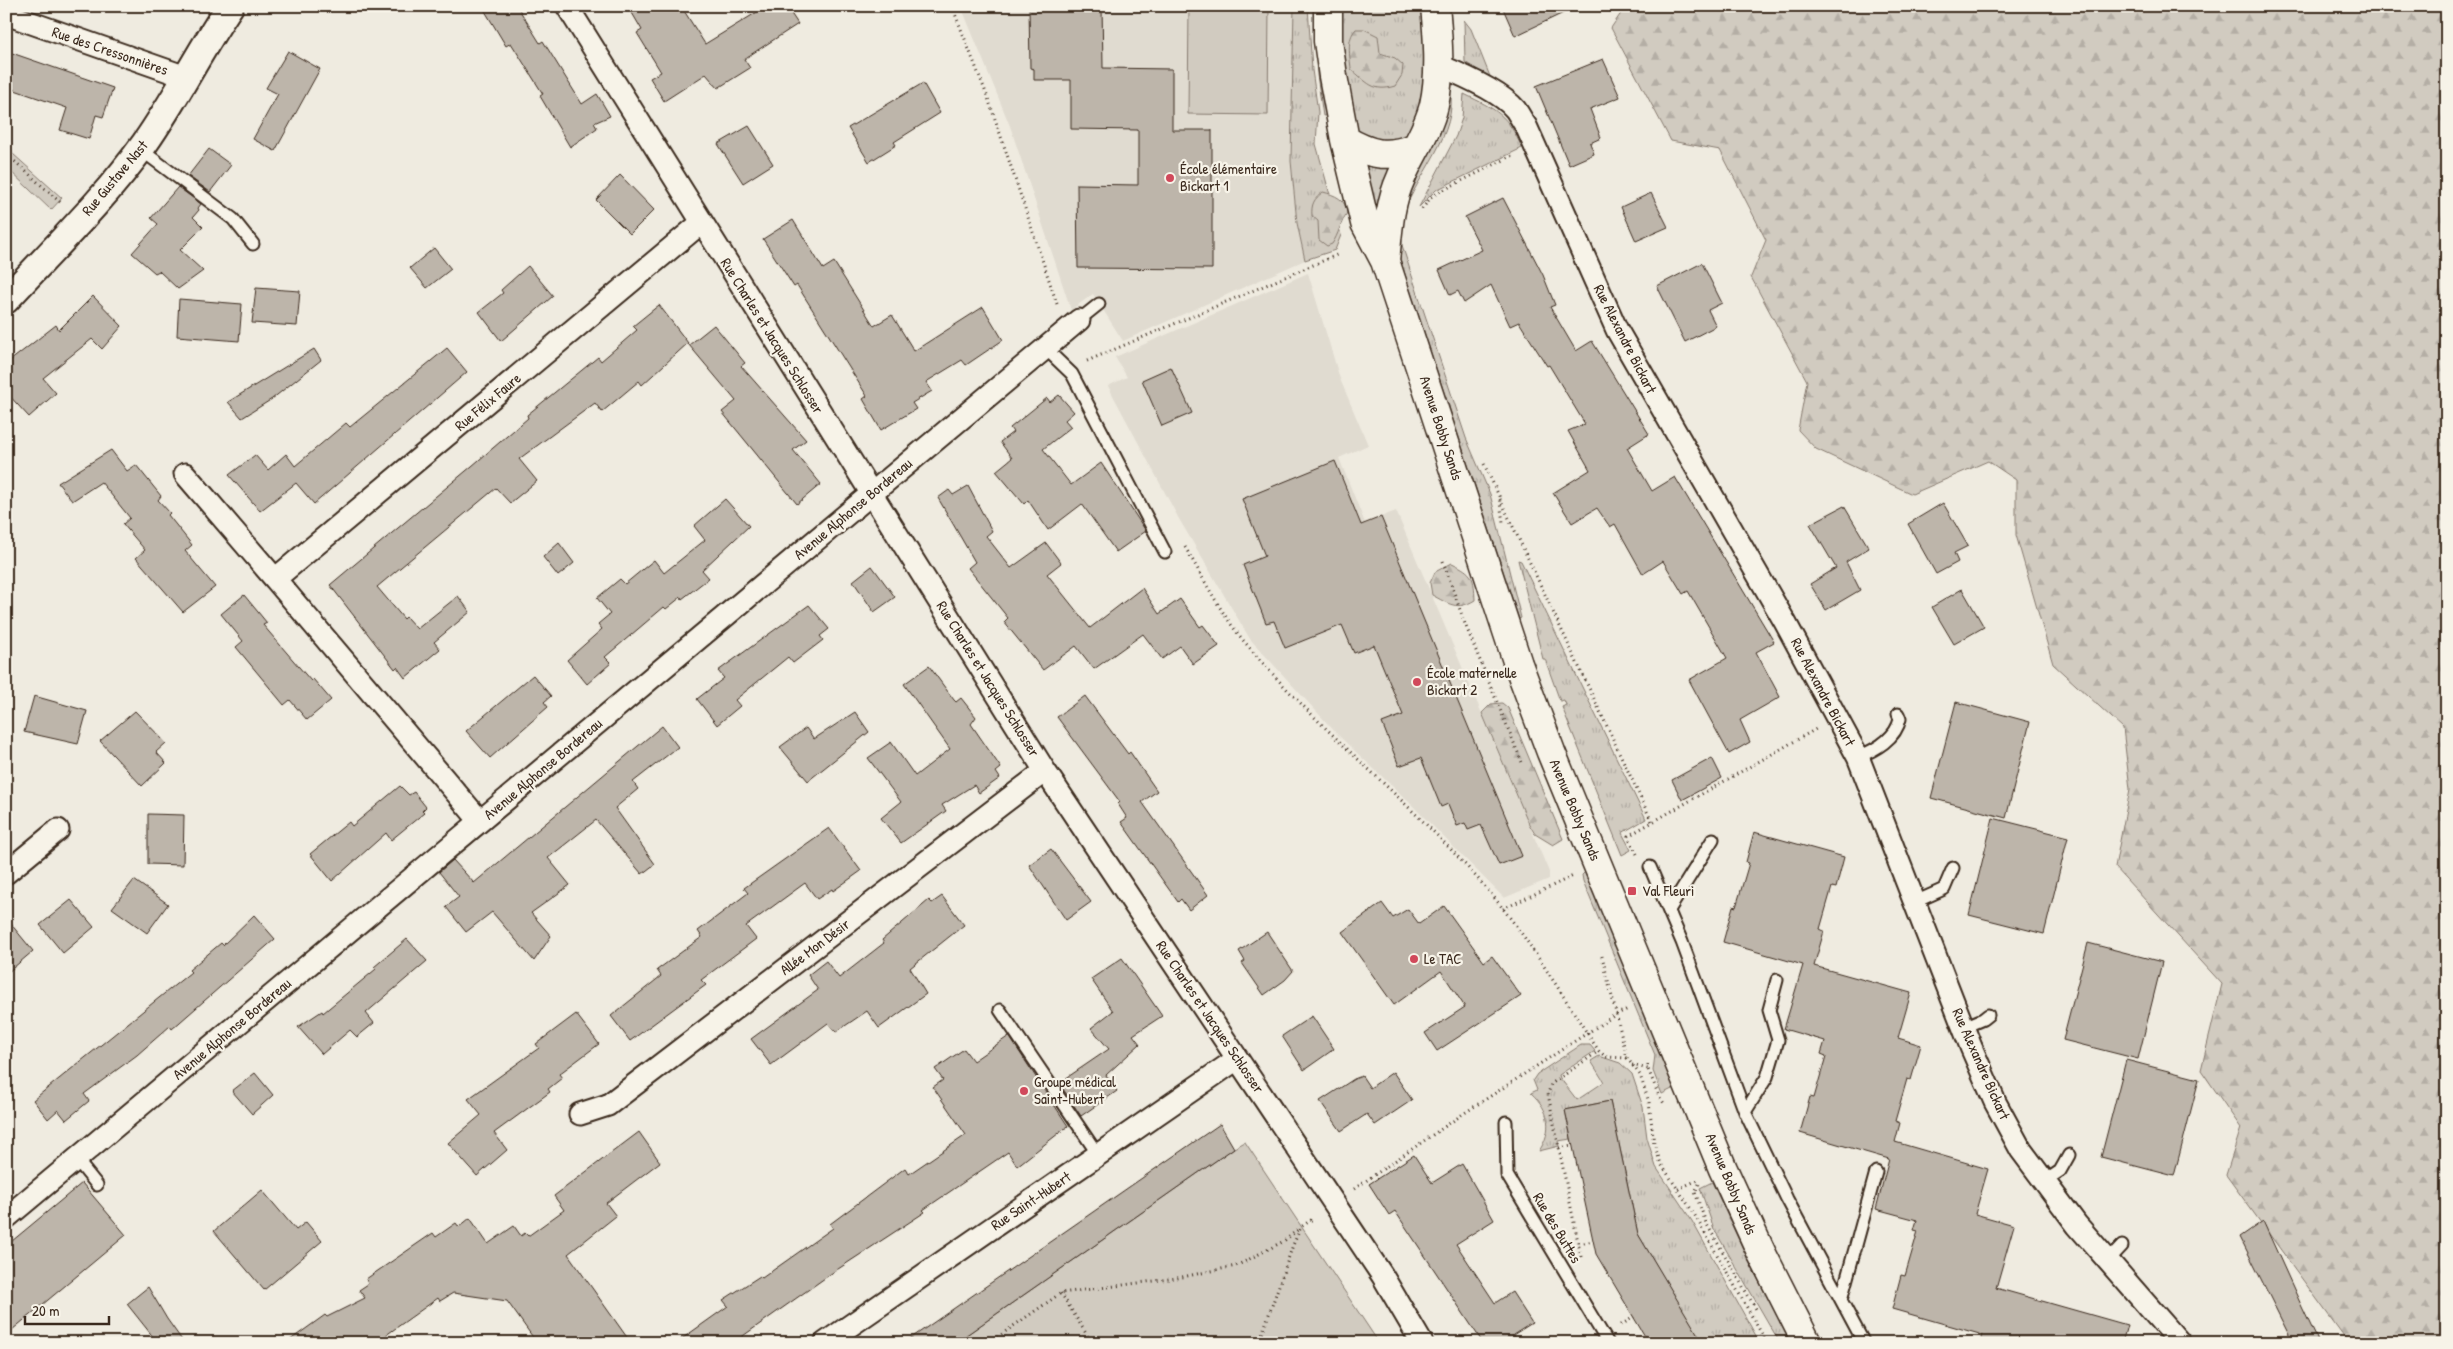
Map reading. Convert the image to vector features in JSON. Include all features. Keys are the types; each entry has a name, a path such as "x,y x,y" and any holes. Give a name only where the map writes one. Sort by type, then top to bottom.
{"main road":[{"name":"Avenue Bobby Sands","path":"1328,6 1328,41 1333,76 1345,140 1365,223 1385,261 1518,664 1551,752 1723,1169 1762,1254 1807,1343"},
{"name":"Avenue Bobby Sands","path":"1385,261 1392,205 1400,178 1414,148 1427,127 1434,107 1438,66 1438,35 1435,6"},
{"path":"1345,140 1358,147 1384,155 1397,155 1414,148"}],"street":[{"name":"Rue Gustave Nast","path":"205,42 216,6"},
{"name":"Rue Gustave Nast","path":"6,300 140,149 186,77 205,42 230,6"},
{"name":"Rue Charles et Jacques Schlosser","path":"567,6 1045,771 1403,1308 1422,1343"},
{"name":"Rue des Cressonnières","path":"6,14 186,77"},
{"name":"Rue Alexandre Bickart","path":"1438,66 1458,74 1494,94 1515,109 1526,126 1617,330 1838,716 1858,757 1995,1102 2022,1150 2077,1225 2115,1253 2180,1343"},
{"name":"Rue Félix Faure","path":"275,579 701,223"},
{"name":"Avenue Alphonse Bordereau","path":"6,1218 1073,325"},
{"path":"185,474 480,821"},
{"name":"Allée Mon Désir","path":"580,1114 608,1105 1045,771"},
{"path":"6,874 58,830"},
{"name":"Rue Saint-Hubert","path":"825,1343 1099,1156 1237,1059"}],"lane":[{"path":"140,149 233,219 253,244"},
{"path":"1073,325 1099,304"},
{"path":"1045,348 1072,374 1165,552"},
{"path":"1858,757 1877,749 1896,731 1900,719 1898,714"},
{"path":"1669,910 1713,839"},
{"path":"1650,867 1669,910 1745,1112 1787,1199 1864,1343"},
{"path":"1915,902 1944,889 1953,868"},
{"path":"1745,1112 1767,1077 1778,1040 1769,1010 1777,980"},
{"path":"1000,1010 1099,1156"},
{"path":"1964,1027 1983,1019 1988,1014"},
{"name":"Rue des Buttes","path":"1506,1122 1507,1174 1608,1343"},
{"path":"2045,1181 2060,1171 2069,1155"},
{"path":"76,1159 97,1185"},
{"path":"1841,1300 1876,1172"}],"path":[{"path":"952,6 988,98 1056,302 1073,325 1090,370"},
{"path":"1420,213 1431,197 1439,192 1517,154"},
{"path":"8,157 64,206"},
{"path":"1086,362 1339,254"},
{"path":"1481,458 1652,822"},
{"path":"1498,496 1504,525"},
{"path":"1183,544 1227,619 1248,646 1344,747 1398,797 1453,853 1503,909 1599,1051 1606,1057 1627,1058"},
{"path":"1443,561 1464,624 1525,768"},
{"path":"1634,848 1628,836 1838,716"},
{"path":"1568,872 1574,886"},
{"path":"1503,909 1578,874"},
{"path":"1599,948 1610,980 1615,1015 1627,1058 1640,1075 1649,1102 1654,1144 1662,1164 1694,1212 1768,1343"},
{"path":"989,1343 1061,1293 1177,1278 1236,1266 1284,1241 1301,1227 1463,1114 1615,1015 1632,1007"},
{"path":"1582,1260 1549,1088 1551,1084 1599,1051"},
{"path":"1632,1065 1648,1069"},
{"path":"1559,1148 1572,1146"},
{"path":"1678,1189 1701,1179 1695,1192 1706,1223 1760,1317"},
{"path":"1259,1343 1301,1227"},
{"path":"1578,1244 1593,1242"},
{"path":"1061,1293 1092,1343"},
{"path":"1616,1316 1624,1331"},
{"path":"1621,1325 1634,1317"}],"shaded area":[{"path":"961,6 1294,6 1291,163 1297,223 1305,260 1123,341 1093,294 1071,310 1010,126"},
{"path":"1308,273 1340,379 1368,445 1339,458 1365,523 1396,511 1549,872 1549,879 1504,898 1409,802 1338,735 1250,639 1179,519 1108,386 1127,377 1115,357"}],"green space":[{"path":"1189,6 1269,6 1268,115 1188,114"},
{"path":"1294,6 1308,6 1312,70 1318,112 1316,144 1341,235 1335,250 1305,260 1297,223 1291,161"},
{"path":"1314,6 1319,6 1329,115 1323,116 1317,75"},
{"path":"1339,6 1424,6 1426,87 1413,129 1406,134 1384,141 1370,138 1356,129 1345,90"},
{"path":"1626,6 2447,6 2447,1343 2349,1343 2226,1175 2241,1128 2201,1070 2222,984 2115,867 2130,789 2123,728 2053,664 2016,535 2016,480 1988,461 1912,494 1816,449 1798,430 1807,381 1751,277 1766,240 1720,150 1671,141 1611,28"},
{"path":"1464,20 1471,29 1491,79 1465,62"},
{"path":"1356,29 1364,29 1378,36 1380,53 1395,58 1403,65 1402,75 1395,86 1387,88 1376,87 1366,82 1351,69 1350,43"},
{"path":"1450,89 1451,105 1443,138 1409,199 1403,214 1406,195 1440,134"},
{"path":"1464,94 1500,114 1511,127 1522,148 1436,190 1419,207 1456,136 1462,118"},
{"path":"6,153 13,154 62,198 51,210 6,167"},
{"path":"1362,163 1389,169 1391,173 1380,216 1373,217"},
{"path":"1323,192 1336,196 1342,201 1345,204 1347,213 1332,244 1327,246 1319,240 1318,221 1312,216 1314,202"},
{"path":"1401,226 1402,245 1411,273 1466,438 1490,494 1521,618 1519,619 1399,256"},
{"path":"1518,560 1521,561 1646,819 1622,833 1631,850 1622,855 1562,707 1566,705 1564,700 1560,701 1545,659 1543,659"},
{"path":"1452,563 1469,573 1473,581 1475,600 1458,606 1432,595 1430,583 1435,572"},
{"path":"1502,703 1508,708 1563,839 1553,845 1535,834 1529,824 1482,713 1491,704"},
{"path":"1585,872 1674,1088 1662,1094 1653,1071 1655,1055 1583,881 1582,875"},
{"path":"1581,1045 1590,1045 1595,1051 1559,1075 1560,1078 1577,1100 1604,1082 1591,1061 1599,1056 1620,1063 1632,1074 1643,1107 1647,1138 1656,1167 1692,1221 1760,1343 1702,1343 1638,1234 1610,1101 1565,1110 1571,1139 1558,1141 1559,1146 1539,1151 1548,1128 1546,1113 1531,1093 1537,1090 1533,1080 1537,1074"},
{"path":"1245,1142 1379,1343 955,1343 1234,1148"},
{"path":"1712,1182 1749,1262 1791,1343 1780,1343 1714,1229 1700,1188"}],"building":[{"path":"482,6 517,6 540,43 543,41 582,104 597,94 610,116 594,123 597,128 570,147 540,96 543,94 511,43 506,46"},
{"path":"628,6 681,6 705,44 767,6 786,6 798,24 744,59 750,68 718,88 706,74 664,101 650,78 661,72 637,33 642,30"},
{"path":"1029,6 1102,6 1103,68 1172,69 1172,130 1212,130 1212,269 1078,268 1077,184 1138,185 1138,130 1071,129 1071,80 1034,80 1034,69 1030,68"},
{"path":"1502,6 1578,6 1515,36"},
{"path":"6,51 113,88 103,117 96,115 89,139 60,130 67,108 6,87"},
{"path":"288,51 320,69 275,151 253,139 278,94 266,88"},
{"path":"1603,59 1620,97 1590,109 1601,138 1590,143 1594,154 1569,165 1536,86"},
{"path":"923,83 940,113 894,142 896,145 869,162 848,128"},
{"path":"749,126 773,164 743,183 718,144"},
{"path":"209,149 231,165 210,192 188,176"},
{"path":"620,175 654,210 630,234 596,200"},
{"path":"178,187 201,204 193,217 203,227 180,250 203,271 178,289 159,271 155,273 132,253 158,224 151,218"},
{"path":"1651,193 1668,227 1636,241 1621,207"},
{"path":"1503,198 1543,275 1555,305 1550,307 1576,351 1592,341 1649,434 1627,448 1652,491 1675,477 1774,642 1756,652 1780,697 1740,720 1750,742 1729,754 1689,680 1727,658 1688,591 1683,594 1663,561 1643,574 1615,524 1610,527 1597,508 1572,523 1553,493 1590,470 1568,431 1585,424 1549,365 1547,366 1519,322 1510,326 1491,285 1464,303 1458,291 1450,295 1439,270 1482,250 1465,217"},
{"path":"793,220 823,269 834,262 874,326 892,315 914,351 983,307 1003,340 966,365 962,360 926,382 932,391 912,403 916,409 881,430 863,399 867,396 797,285 794,287 763,239"},
{"path":"434,248 451,269 427,288 410,268"},
{"path":"1702,263 1722,303 1708,310 1716,326 1685,342 1657,286"},
{"path":"528,266 553,296 501,341 479,312 503,293 501,290"},
{"path":"256,288 300,291 297,326 252,323"},
{"path":"93,296 122,326 102,349 92,339 43,378 56,393 29,417 6,392 6,364 56,325 59,330"},
{"path":"179,299 242,304 239,341 177,336"},
{"path":"659,305 688,343 642,385 639,381 602,412 595,403 519,459 537,481 510,503 496,488 377,587 404,619 406,617 417,629 458,596 470,612 434,642 440,649 405,678 397,667 395,669 330,585 528,418 527,415 598,357 601,361 637,330 633,326"},
{"path":"714,325 745,363 741,366 806,440 793,450 821,484 797,504 722,412 736,401 689,345"},
{"path":"447,348 467,372 314,504 296,483 260,511 229,475 255,455 268,470 286,454 295,466 346,423 350,427"},
{"path":"314,349 321,360 272,399 242,418 228,402"},
{"path":"1171,367 1192,413 1162,426 1142,380"},
{"path":"1059,395 1074,412 1065,420 1071,427 1043,449 1071,485 1101,463 1146,531 1116,552 1082,504 1048,530 1028,500 1024,504 996,471 1012,458 1000,442 1013,432 1010,428 1047,398 1050,402"},
{"path":"111,450 127,471 136,465 161,496 158,500 170,513 168,515 192,545 185,551 215,587 183,612 136,558 145,550 123,524 130,518 101,482 72,501 58,483"},
{"path":"1335,461 1361,525 1381,517 1522,856 1499,865 1481,825 1468,830 1465,823 1457,826 1448,804 1441,807 1421,758 1399,766 1382,723 1403,715 1374,645 1354,653 1342,625 1285,648 1274,621 1266,623 1243,565 1265,556 1242,499"},
{"path":"968,486 992,531 986,536 1011,568 1046,543 1061,563 1047,574 1090,628 1142,588 1159,614 1180,599 1200,627 1203,625 1219,646 1193,664 1180,646 1162,659 1143,634 1094,669 1076,646 1043,670 1004,622 1008,618 968,568 975,562 938,498 949,490 953,495"},
{"path":"725,499 749,526 702,570 709,578 682,599 681,597 666,609 664,607 605,657 611,663 587,684 567,660 602,629 598,624 610,614 597,598 620,579 625,584 654,560 664,573 705,540 694,526"},
{"path":"1943,503 1968,546 1954,553 1958,562 1936,574 1908,524"},
{"path":"1844,506 1869,548 1846,562 1860,590 1826,610 1810,584 1836,568 1810,524"},
{"path":"559,543 574,563 558,576 543,557"},
{"path":"872,566 895,597 874,612 853,581"},
{"path":"1962,589 1984,627 1954,644 1932,607"},
{"path":"244,595 267,623 263,625 311,681 313,679 331,700 307,720 290,700 284,705 236,647 243,641 221,614"},
{"path":"809,605 829,629 820,636 823,640 793,663 788,657 735,700 740,706 717,725 697,699 724,678 718,671"},
{"path":"929,666 954,700 956,702 961,698 976,717 971,724 1001,768 996,772 1000,778 979,793 974,785 942,805 946,811 901,843 881,818 901,802 868,758 891,742 915,776 950,749 904,684"},
{"path":"533,675 551,696 544,702 548,707 490,758 466,731"},
{"path":"34,696 87,711 78,744 24,732"},
{"path":"1085,696 1128,754 1130,752 1157,791 1142,802 1208,895 1189,910 1181,899 1178,902 1121,822 1127,818 1118,804 1120,802 1057,717"},
{"path":"1956,702 2030,722 2006,818 1931,798"},
{"path":"135,711 166,743 156,752 166,763 142,786 100,741"},
{"path":"855,712 869,732 808,781 780,747 806,728 814,739"},
{"path":"662,726 678,747 633,782 638,789 615,808 655,864 642,874 596,820 548,858 570,885 531,913 551,936 534,961 492,912 466,932 446,907 459,897 439,872 453,860 474,883"},
{"path":"1712,758 1722,778 1682,800 1672,780"},
{"path":"400,786 409,795 414,792 426,807 422,811 424,813 391,840 386,833 332,881 310,854 349,822 352,826"},
{"path":"148,814 184,815 183,865 148,864"},
{"path":"1993,818 2068,837 2044,934 1969,915"},
{"path":"829,828 861,871 833,891 832,889 817,899 805,883 746,926 756,939 701,980 706,985 630,1041 611,1016 661,976 657,970 702,937 698,931 748,893 744,888"},
{"path":"1754,832 1844,857 1836,888 1832,887 1820,929 1824,931 1814,966 1911,993 1898,1038 1921,1045 1911,1080 1907,1079 1895,1121 1900,1123 1895,1142 1988,1169 1975,1214 2014,1225 1996,1288 2127,1325 2122,1343 1980,1343 1983,1335 1892,1309 1901,1275 1905,1276 1918,1231 1914,1230 1917,1220 1876,1209 1889,1159 1800,1133 1810,1097 1814,1098 1826,1056 1821,1054 1825,1041 1784,1029 1803,965 1723,942 1733,906 1736,907 1749,863 1746,862"},
{"path":"1051,849 1091,902 1066,920 1029,865"},
{"path":"134,880 168,904 147,933 112,908"},
{"path":"942,896 964,925 910,968 926,994 879,1028 867,1011 836,1032 828,1023 771,1065 751,1039 818,990 808,975 826,961 839,978 884,943 882,940 929,900 932,903"},
{"path":"71,900 94,927 63,953 40,925"},
{"path":"1382,903 1393,918 1408,909 1419,924 1444,906 1484,962 1492,956 1521,996 1437,1051 1425,1033 1465,1007 1441,971 1394,1005 1342,932"},
{"path":"254,915 275,939 172,1029 170,1026 137,1055 84,1094 89,1101 66,1120 58,1110 48,1119 33,1100 191,972 189,970 221,943 223,945"},
{"path":"6,918 33,951 6,974"},
{"path":"1267,932 1293,971 1285,980 1264,995 1242,963 1245,961 1239,951"},
{"path":"407,939 427,961 366,1013 374,1023 357,1037 350,1030 322,1054 298,1027 322,1011 323,1013 376,969 374,967"},
{"path":"2088,943 2162,962 2138,1059 2063,1040"},
{"path":"1122,958 1162,1016 1133,1035 1140,1044 1106,1075 1117,1091 1081,1116 1059,1083 1109,1049 1091,1028 1113,1011 1091,979"},
{"path":"576,1014 599,1044 559,1074 562,1078 548,1089 550,1092 494,1133 507,1150 477,1176 448,1143 481,1115 468,1099 539,1048 536,1044"},
{"path":"1312,1016 1334,1049 1304,1070 1282,1036"},
{"path":"1009,1036 1068,1126 1017,1166 1008,1152 923,1210 925,1212 832,1273 733,1343 676,1343 728,1306 723,1300 760,1276 762,1278 833,1228 830,1224 905,1168 909,1174 966,1135 933,1087 943,1080 935,1069 964,1049 973,1061"},
{"path":"2126,1060 2199,1079 2174,1176 2101,1157"},
{"path":"1393,1072 1412,1100 1375,1125 1367,1114 1341,1131 1320,1101 1354,1079 1362,1076 1370,1088"},
{"path":"255,1073 273,1095 252,1114 232,1091"},
{"path":"1610,1101 1638,1234 1703,1343 1649,1343 1596,1254 1565,1110"},
{"path":"1220,1124 1234,1148 955,1343 904,1343"},
{"path":"639,1132 660,1162 606,1203 616,1216 568,1254 631,1343 537,1343 507,1301 453,1293 440,1301 438,1298 375,1343 286,1343 325,1315 327,1317 365,1298 359,1290 368,1284 366,1279 433,1233 436,1237 456,1223 459,1227 470,1218 488,1244 514,1226 521,1236 525,1233 528,1236 564,1210 554,1196"},
{"path":"1414,1155 1432,1183 1462,1164 1494,1220 1456,1244 1495,1303 1512,1292 1532,1323 1513,1335 1518,1343 1483,1343 1395,1211 1389,1215 1369,1184"},
{"path":"82,1183 126,1235 6,1335 6,1246"},
{"path":"262,1190 296,1230 306,1222 322,1241 264,1290 214,1231"},
{"path":"2263,1221 2319,1343 2293,1343 2240,1237"},
{"path":"148,1287 184,1343 158,1343 127,1304"}],"place":[{"name":"École élémentaire Bickart 1","path":"1170,178"},
{"name":"École maternelle Bickart 2","path":"1417,682"},
{"name":"Val Fleuri","path":"1632,891"},
{"name":"Le TAC","path":"1414,959"},
{"name":"Groupe médical Saint-Hubert","path":"1024,1091"}]}
